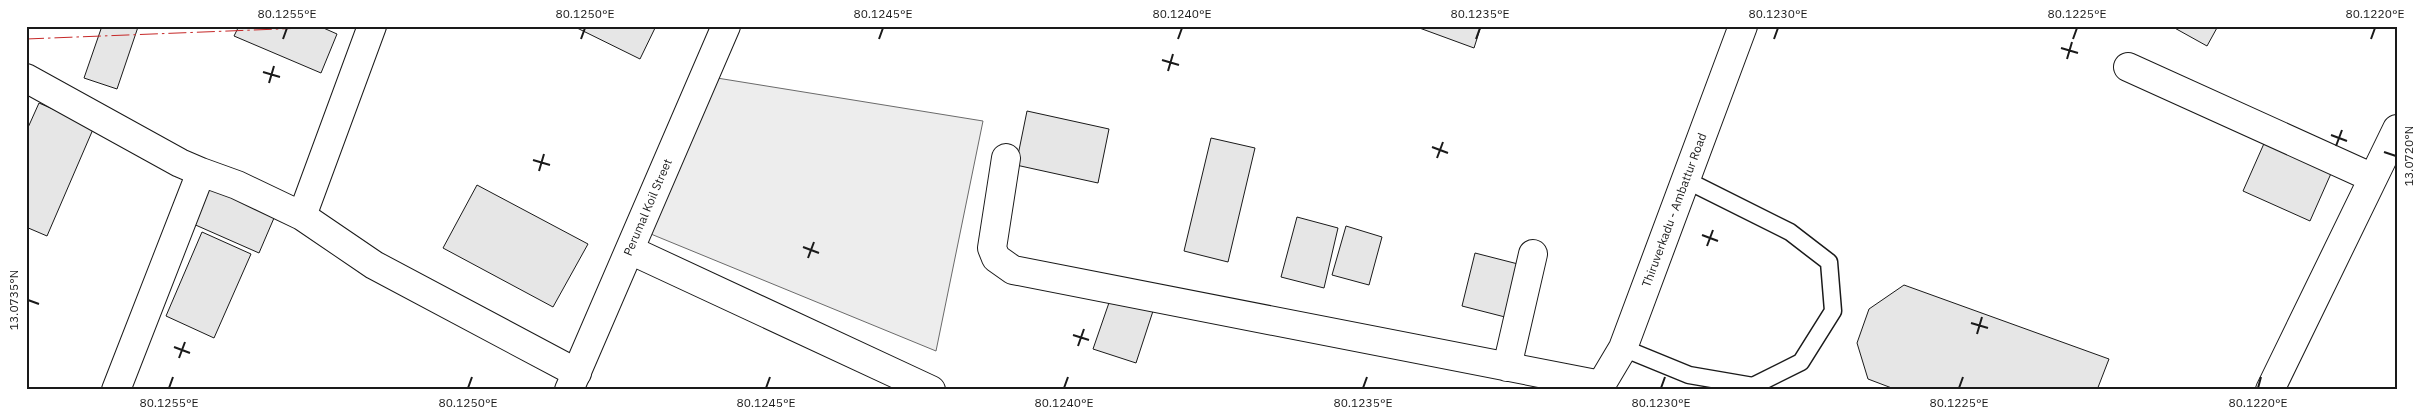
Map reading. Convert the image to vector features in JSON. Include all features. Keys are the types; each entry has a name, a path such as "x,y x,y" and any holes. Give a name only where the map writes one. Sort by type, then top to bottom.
{"street":[{"path":"302,216 372,26"},
{"name":"Thiruverkadu - Ambattur Road","path":"1600,387 1623,348 1743,26"},
{"name":"Perumal Koil Street","path":"573,381 725,27"},
{"path":"2128,67 2373,178"},
{"path":"26,78 180,163 237,185 302,216 374,265 573,381"},
{"path":"2270,390 2396,133"},
{"path":"1006,158 992,248 996,258 1013,270 1600,387"},
{"path":"116,390 200,172"},
{"path":"630,250 931,390"},
{"path":"1507,367 1533,254"}],"lane":[{"path":"1623,348 1689,375 1753,386 1801,362 1833,311 1829,262 1790,232 1686,180"}],"shaded area":[{"path":"717,78 983,121 936,351 646,232"}],"building":[{"path":"102,26 138,27 117,89 84,78"},
{"path":"239,26 319,26 337,34 321,73 234,36"},
{"path":"573,26 656,26 640,59"},
{"path":"1414,26 1481,26 1474,48"},
{"path":"2171,26 2218,26 2207,46"},
{"path":"39,103 94,127 47,236 26,227 26,132"},
{"path":"1027,111 1109,129 1098,183 1016,165"},
{"path":"1211,138 1255,148 1228,262 1184,251"},
{"path":"2266,139 2333,169 2310,221 2243,191"},
{"path":"210,181 277,211 259,253 191,223"},
{"path":"477,185 588,244 553,307 443,248"},
{"path":"1297,217 1338,228 1324,288 1281,277"},
{"path":"1346,226 1382,237 1369,285 1332,275"},
{"path":"202,232 251,254 214,338 166,316"},
{"path":"1475,253 1518,264 1505,317 1462,306"},
{"path":"1904,285 2109,359 2097,390 1897,390 1868,379 1857,343 1869,309"},
{"path":"1112,294 1154,308 1136,363 1093,349"}],"power":[{"path":"26,39 355,26"}]}
